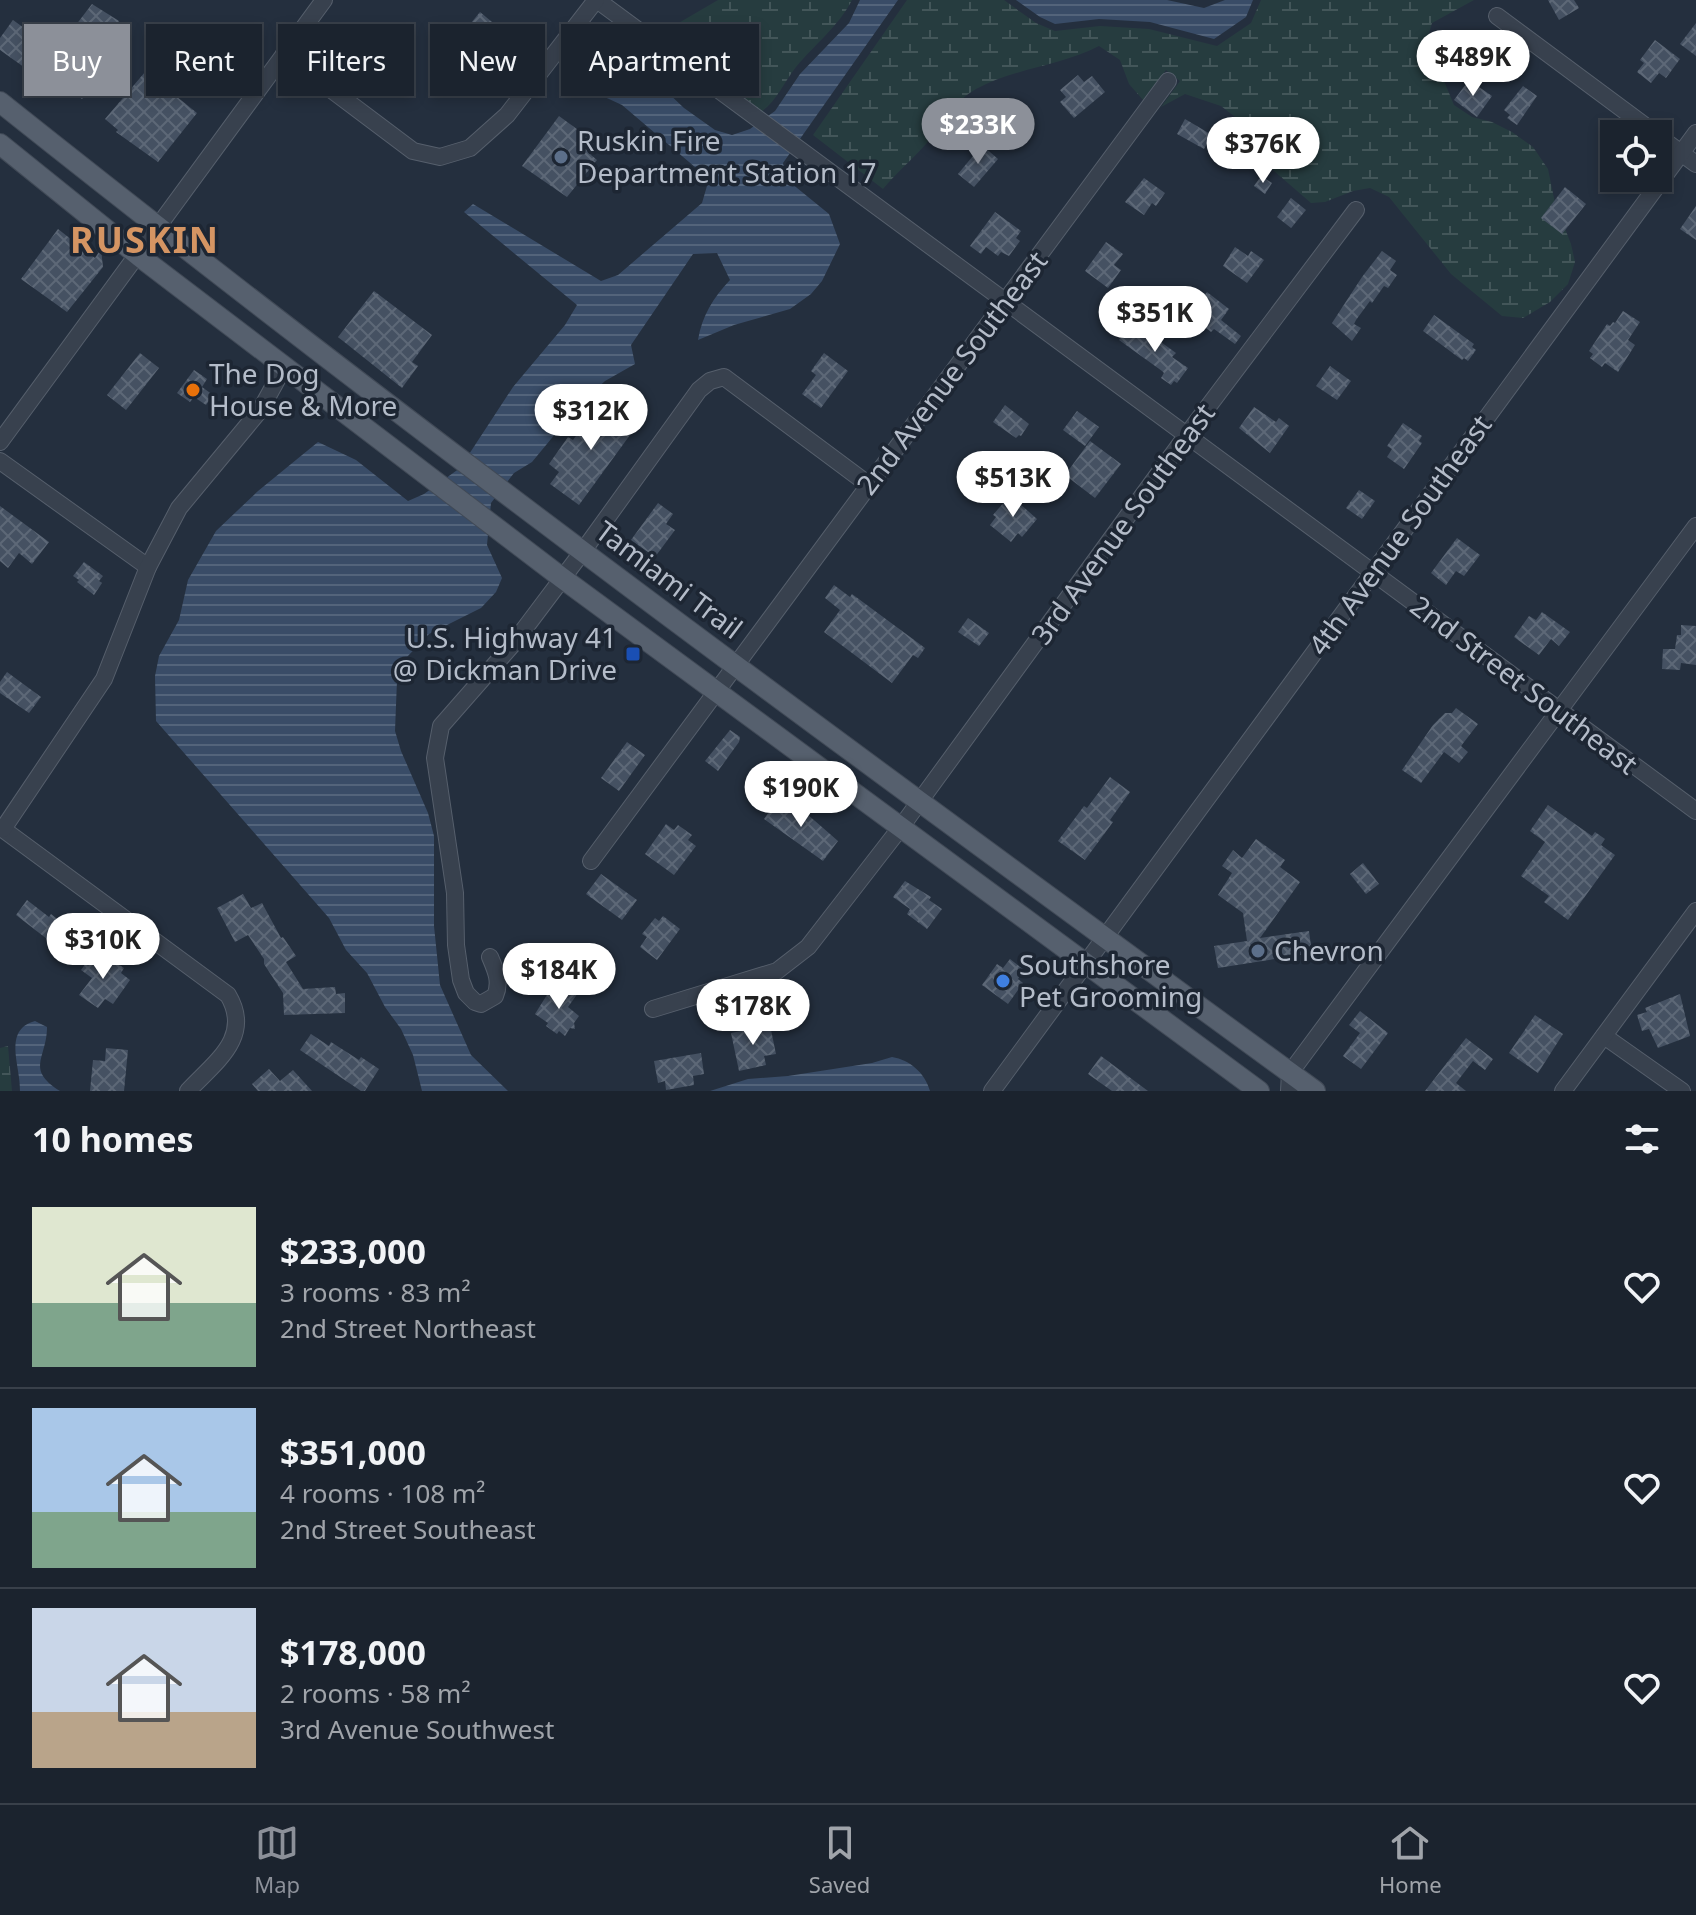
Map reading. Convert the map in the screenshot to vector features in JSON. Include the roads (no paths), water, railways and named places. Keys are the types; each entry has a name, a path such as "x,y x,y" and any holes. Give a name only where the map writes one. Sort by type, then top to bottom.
{"main road":[{"name":"Tamiami Trail","path":"0,102 158,230 531,512 1106,937 1290,1082 1315,1091"},
{"path":"0,144 139,256 562,578 1259,1091"}],"street":[{"path":"306,24 324,0"},
{"path":"340,96 413,151 440,157 470,148 507,115 596,0"},
{"name":"2nd Street Southeast","path":"596,0 1696,811"},
{"path":"1497,16 1637,120"},
{"path":"0,442 278,62"},
{"name":"2nd Avenue Southeast","path":"591,861 1168,81"},
{"name":"4th Avenue Southeast","path":"992,1091 1696,133"},
{"path":"1672,146 1696,164"},
{"name":"3rd Avenue Southeast","path":"653,1009 777,971 808,947 901,827 1186,436 1356,210"},
{"path":"188,1091 229,1047 236,1031 237,1010 228,995 2,828 104,679 148,567 179,508 261,409 284,367"},
{"path":"490,957 499,987 495,996 481,1004 466,993 457,958 455,893 435,758 441,726 513,644 699,390 710,381 724,377 869,485"},
{"path":"0,461 148,567"},
{"path":"1290,1082 1696,526"},
{"path":"1563,1091 1696,911"},
{"path":"1604,1036 1682,1091"}],"water":[{"path":"860,0 898,0 783,163 786,179 829,214 840,244 822,281 811,294 790,309 734,325 698,340 709,308 730,280 717,253 693,254 631,345 635,364 605,381 580,404 532,462 514,473 491,503 487,545 502,578 496,592 481,608 429,634 406,658 397,680 395,731 434,836 434,926 440,985 471,1055 508,1091 422,1091 413,1055 401,1029 367,973 346,950 329,918 156,721 155,676 159,656 179,620 188,580 216,531 258,491 318,442 356,460 408,501 424,494 460,468 513,387 565,325 577,305 464,212 473,204 601,281 618,275 702,203 709,179 622,105 602,96 671,96 715,130 732,135 750,129 775,111 800,74 849,23"},
{"path":"1016,0 1167,0 1204,8 1225,0 1253,0 1246,17 1214,39 1150,22 1099,19 1055,24"},
{"path":"35,1021 47,1027 40,1062 43,1076 60,1091 20,1091 16,1041 19,1032"},
{"path":"892,1057 916,1068 930,1091 710,1091 748,1079 788,1076"}],"place":[{"name":"Ruskin Fire Department Station 17","path":"561,157"},
{"name":"The Dog House & More","path":"193,390"},
{"name":"U.S. Highway 41 @ Dickman Drive","path":"633,654"},
{"name":"Chevron","path":"1258,951"},
{"name":"Southshore Pet Grooming","path":"1003,981"}],"district":[{"name":"RUSKIN","path":"145,240"}]}
